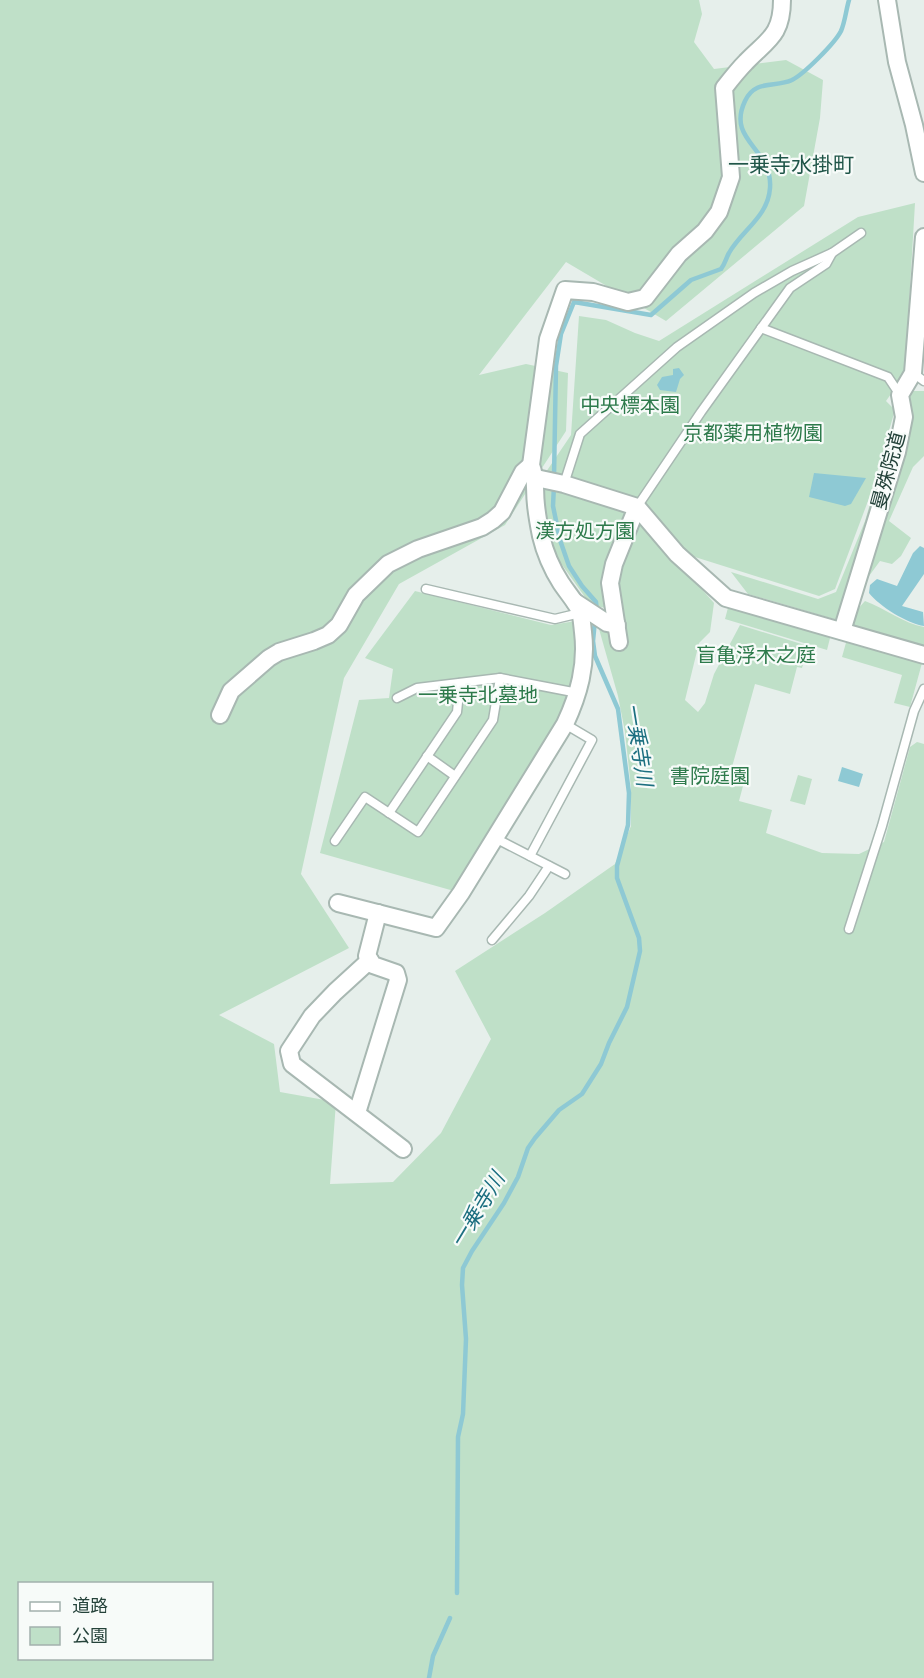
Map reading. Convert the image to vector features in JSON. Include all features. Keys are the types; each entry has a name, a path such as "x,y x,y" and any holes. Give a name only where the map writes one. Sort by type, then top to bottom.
{"street":[{"path":"637,507 614,564 610,583 614,630 582,608 561,583 550,564 542,537 535,504 533,471 548,339 565,290 593,292 628,302 645,298 679,254 705,231 719,212 731,177 724,88 747,61 765,46 776,31 781,18 782,0"},
{"path":"887,0 897,62 919,121 924,173"},
{"path":"900,395 919,377 924,237"},
{"name":"曼殊院道","path":"842,631 897,452 904,417 900,395"},
{"path":"220,715 231,691 269,658 279,652 328,635 339,625 357,595 388,564 418,549 482,527 493,520 502,512 523,472 533,471 564,484 637,507 677,554 726,598 924,655"},
{"path":"338,903 436,928 461,893 565,724 578,693 583,673 582,608"},
{"path":"357,1113 398,980 396,973 373,965 368,956 378,914"},
{"path":"370,960 312,1016 289,1051 292,1064 404,1149"}],"lane":[{"path":"564,484 580,434 677,347 754,293 792,271 832,253 861,233"},
{"path":"637,507 790,288 826,264 832,253"},
{"path":"761,328 888,377 900,395"},
{"path":"426,589 555,619 582,608"},
{"path":"397,699 417,688 500,678 578,693"},
{"path":"335,841 365,797 418,832 493,720 500,678"},
{"path":"389,813 457,712 460,683"},
{"path":"849,929 882,826 914,711 924,689"},
{"path":"530,856 592,740 565,724"},
{"path":"427,756 455,776"},
{"path":"495,838 565,874"},
{"path":"492,940 530,896 549,866"}],"green space":[{"path":"0,0 699,0 702,14 694,42 714,69 786,60 823,80 820,118 804,206 666,321 566,262 479,375 526,364 568,373 566,431 505,525 399,584 344,678 301,874 349,948 219,1015 274,1044 280,1092 336,1102 330,1184 393,1182 441,1133 491,1039 455,971 545,913 615,864 631,826 631,788 625,732 618,696 599,629 623,628 614,576 635,525 645,525 714,603 710,632 699,643 685,700 698,712 705,703 714,674 740,625 808,646 802,668 797,667 790,694 755,684 732,767 747,771 739,801 772,810 766,833 822,853 859,854 884,842 910,747 917,742 924,744 924,1678 0,1678"},
{"name":"京都薬用植物園","path":"915,203 905,374 886,401 895,410 871,493 835,589 819,596 679,552 641,503 546,472 571,435 579,316 606,320 659,341 858,217"},
{"path":"912,391 924,391 924,456 913,467 889,521 911,538 901,556 892,564 880,561 837,620 748,594 731,572 818,599 836,592 865,521 894,422"},
{"name":"漢方処方園","path":"540,485 628,511 602,580 605,608 590,604 555,555"},
{"name":"一乗寺北墓地","path":"415,591 551,625 582,620 576,701 461,893 320,853 359,700 389,698 393,669 365,658"},
{"path":"865,601 909,623 924,627 924,651 855,629 852,625 854,618"},
{"path":"729,604 831,634 827,650 725,619"},
{"path":"847,639 922,663 910,707 894,703 902,675 842,657"},
{"path":"798,775 812,779 805,805 790,801"}],"water":[{"path":"679,368 684,375 680,379 676,392 660,390 657,385 662,377 673,375 673,369"},
{"path":"814,473 866,478 851,504 845,506 809,497"},
{"path":"920,546 924,548 924,574 902,606 923,612 924,626 894,614 869,593 870,585 877,579 897,586 913,553"},
{"path":"842,767 863,774 859,787 838,781"}],"waterway":[{"name":"一乗寺川","path":"554,477 556,366 561,334 574,302 651,315 691,280 721,269 734,245 765,207 770,188 765,163 745,136 741,126 745,101 749,94 760,87 792,80 819,58 841,31 849,0"},
{"name":"一乗寺川","path":"554,485 553,506 560,540 569,566 596,602 597,612"},
{"name":"一乗寺川","path":"457,1593 458,1437 463,1414 466,1339 463,1268 504,1203 518,1177 528,1148 559,1110 582,1094 601,1064 627,1007 640,951 639,938 617,878 617,866 628,825 629,793 618,709 595,656 593,641 595,620"},
{"name":"一乗寺川","path":"429,1678 433,1656 450,1618"}],"district":[{"name":"一乗寺水掛町","path":"791,166"}],"park label":[{"name":"中央標本園","path":"630,407"},
{"name":"盲亀浮木之庭","path":"756,657"},
{"name":"書院庭園","path":"710,778"}]}
